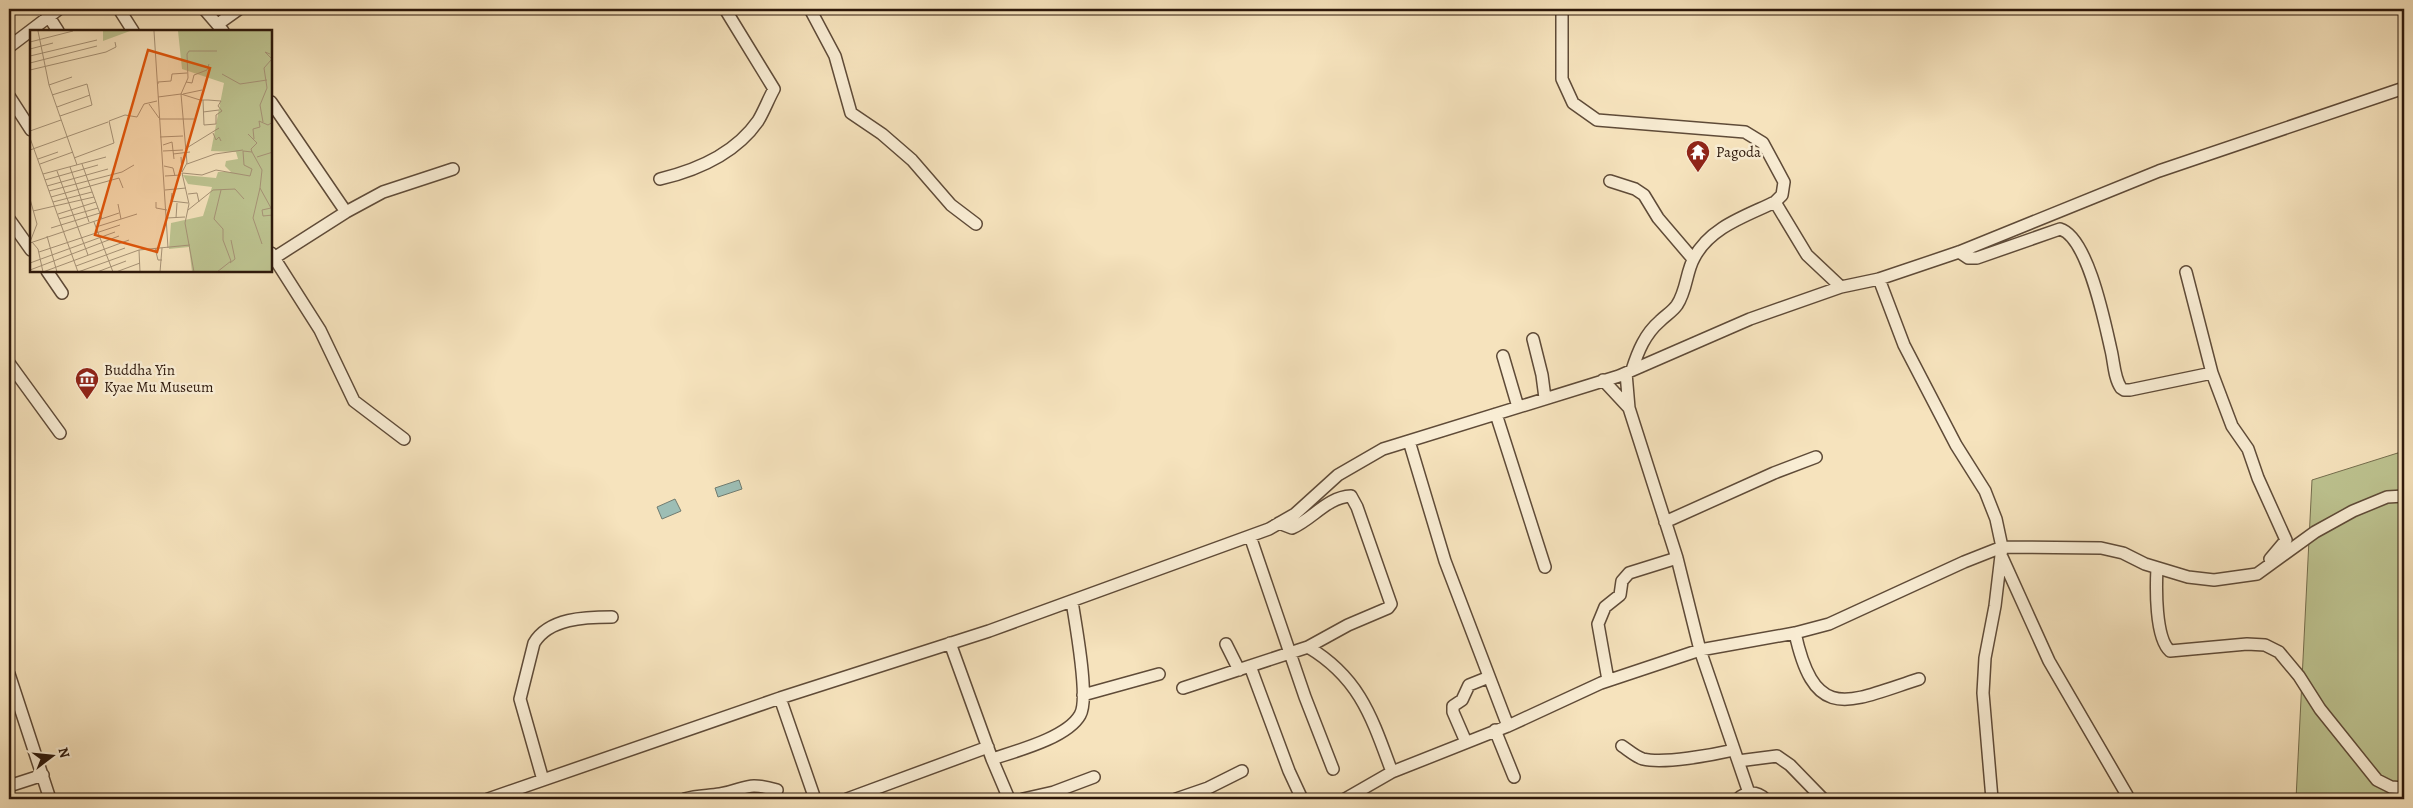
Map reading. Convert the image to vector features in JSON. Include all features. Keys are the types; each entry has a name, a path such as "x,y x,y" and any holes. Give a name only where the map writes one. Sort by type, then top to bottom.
{"street":[{"path":"9,47 46,12 59,9"},
{"path":"119,9 132,30"},
{"path":"204,9 221,27 239,9"},
{"path":"660,179 693,171 739,143 758,120 774,89 725,9"},
{"path":"810,9 835,56 851,113 882,134 912,160 951,205 976,224"},
{"path":"1562,9 1562,79 1573,104 1597,120 1745,132 1754,135 1763,143 1784,182 1782,195 1775,202 1724,226 1705,243 1693,259 1687,285 1680,301 1673,311 1651,330 1629,372 1629,408 1677,558 1700,650 1749,793"},
{"path":"46,12 57,30"},
{"path":"488,799 780,698 1072,601 1250,536 1295,514 1338,475 1383,449 1629,372 1750,319 1841,287 1879,279 1959,252 2158,171 2404,88"},
{"path":"9,96 30,128"},
{"path":"272,103 346,212"},
{"path":"404,439 354,401 320,330 273,255 383,192 453,169"},
{"path":"1610,181 1635,189 1644,195 1658,218 1693,259"},
{"path":"1775,202 1807,256 1841,287"},
{"path":"9,219 30,249"},
{"path":"1959,252 1968,258 1977,258 2060,229 2067,231 2073,236 2091,272 2121,388 2130,390 2212,373"},
{"path":"47,272 62,293"},
{"path":"2186,272 2212,373 2232,426 2248,449 2258,478 2286,540 2257,574"},
{"path":"1879,279 1904,345 1956,445 1985,491 1996,520 2002,551 2049,662 2127,796"},
{"path":"1533,339 1542,375 1545,398"},
{"path":"1503,356 1518,407"},
{"path":"9,363 60,433"},
{"path":"1603,380 1629,408"},
{"path":"1496,414 1545,567"},
{"path":"1409,441 1445,561 1508,726"},
{"path":"1664,522 1774,473 1816,458"},
{"path":"1183,688 1308,647 1348,625 1388,608 1391,604 1357,507 1350,496 1333,500 1292,528 1279,523"},
{"path":"1345,799 1358,796 1392,772 1508,726 1608,680 1700,650 1795,633 1829,624 1964,562 2002,551 2101,548 2123,553 2157,568 2188,577 2214,580 2257,574 2315,532 2353,511 2387,496 2404,496"},
{"path":"1250,536 1289,654 1333,769"},
{"path":"1992,799 1983,692 1985,658 1995,606 2002,551"},
{"path":"1608,680 1598,624 1604,607 1620,596 1622,581 1629,573 1677,558"},
{"path":"2157,568 2155,597 2164,644 2170,651 2253,644 2265,645 2279,652 2377,780 2391,787 2404,788"},
{"path":"992,759 1052,737 1071,725 1081,714 1084,695 1072,601"},
{"path":"543,780 520,699 534,643 538,636 548,628 569,621 590,617 612,617"},
{"path":"1795,633 1801,661 1808,676 1818,690 1832,700 1856,700 1919,679"},
{"path":"950,643 992,759 1009,799"},
{"path":"1226,644 1239,670"},
{"path":"1308,647 1347,677 1360,695 1377,731 1392,772"},
{"path":"1250,666 1289,771 1302,799"},
{"path":"9,674 50,799"},
{"path":"1084,695 1159,674"},
{"path":"1466,742 1453,712 1453,706 1462,700 1469,685 1489,677"},
{"path":"780,698 815,799"},
{"path":"1494,730 1514,777"},
{"path":"1622,746 1641,759 1659,760 1716,754 1734,750"},
{"path":"847,799 988,747"},
{"path":"1738,761 1777,756 1790,765 1822,799"},
{"path":"1176,799 1208,788 1242,771"},
{"path":"9,786 43,775"},
{"path":"1023,799 1054,792 1094,776"},
{"path":"686,799 692,796 722,794 752,784 777,790"},
{"path":"1738,799 1749,793 1756,793 1765,799"}],"green space":[{"path":"2404,451 2404,799 2296,799 2312,480"}],"water":[{"path":"739,480 742,489 718,497 715,488"},
{"path":"675,499 681,511 662,519 657,507"}],"place":[{"name":"Pagoda","path":"1698,173"},
{"name":"Buddha Yin Kyae Mu Museum","path":"87,400"}]}
